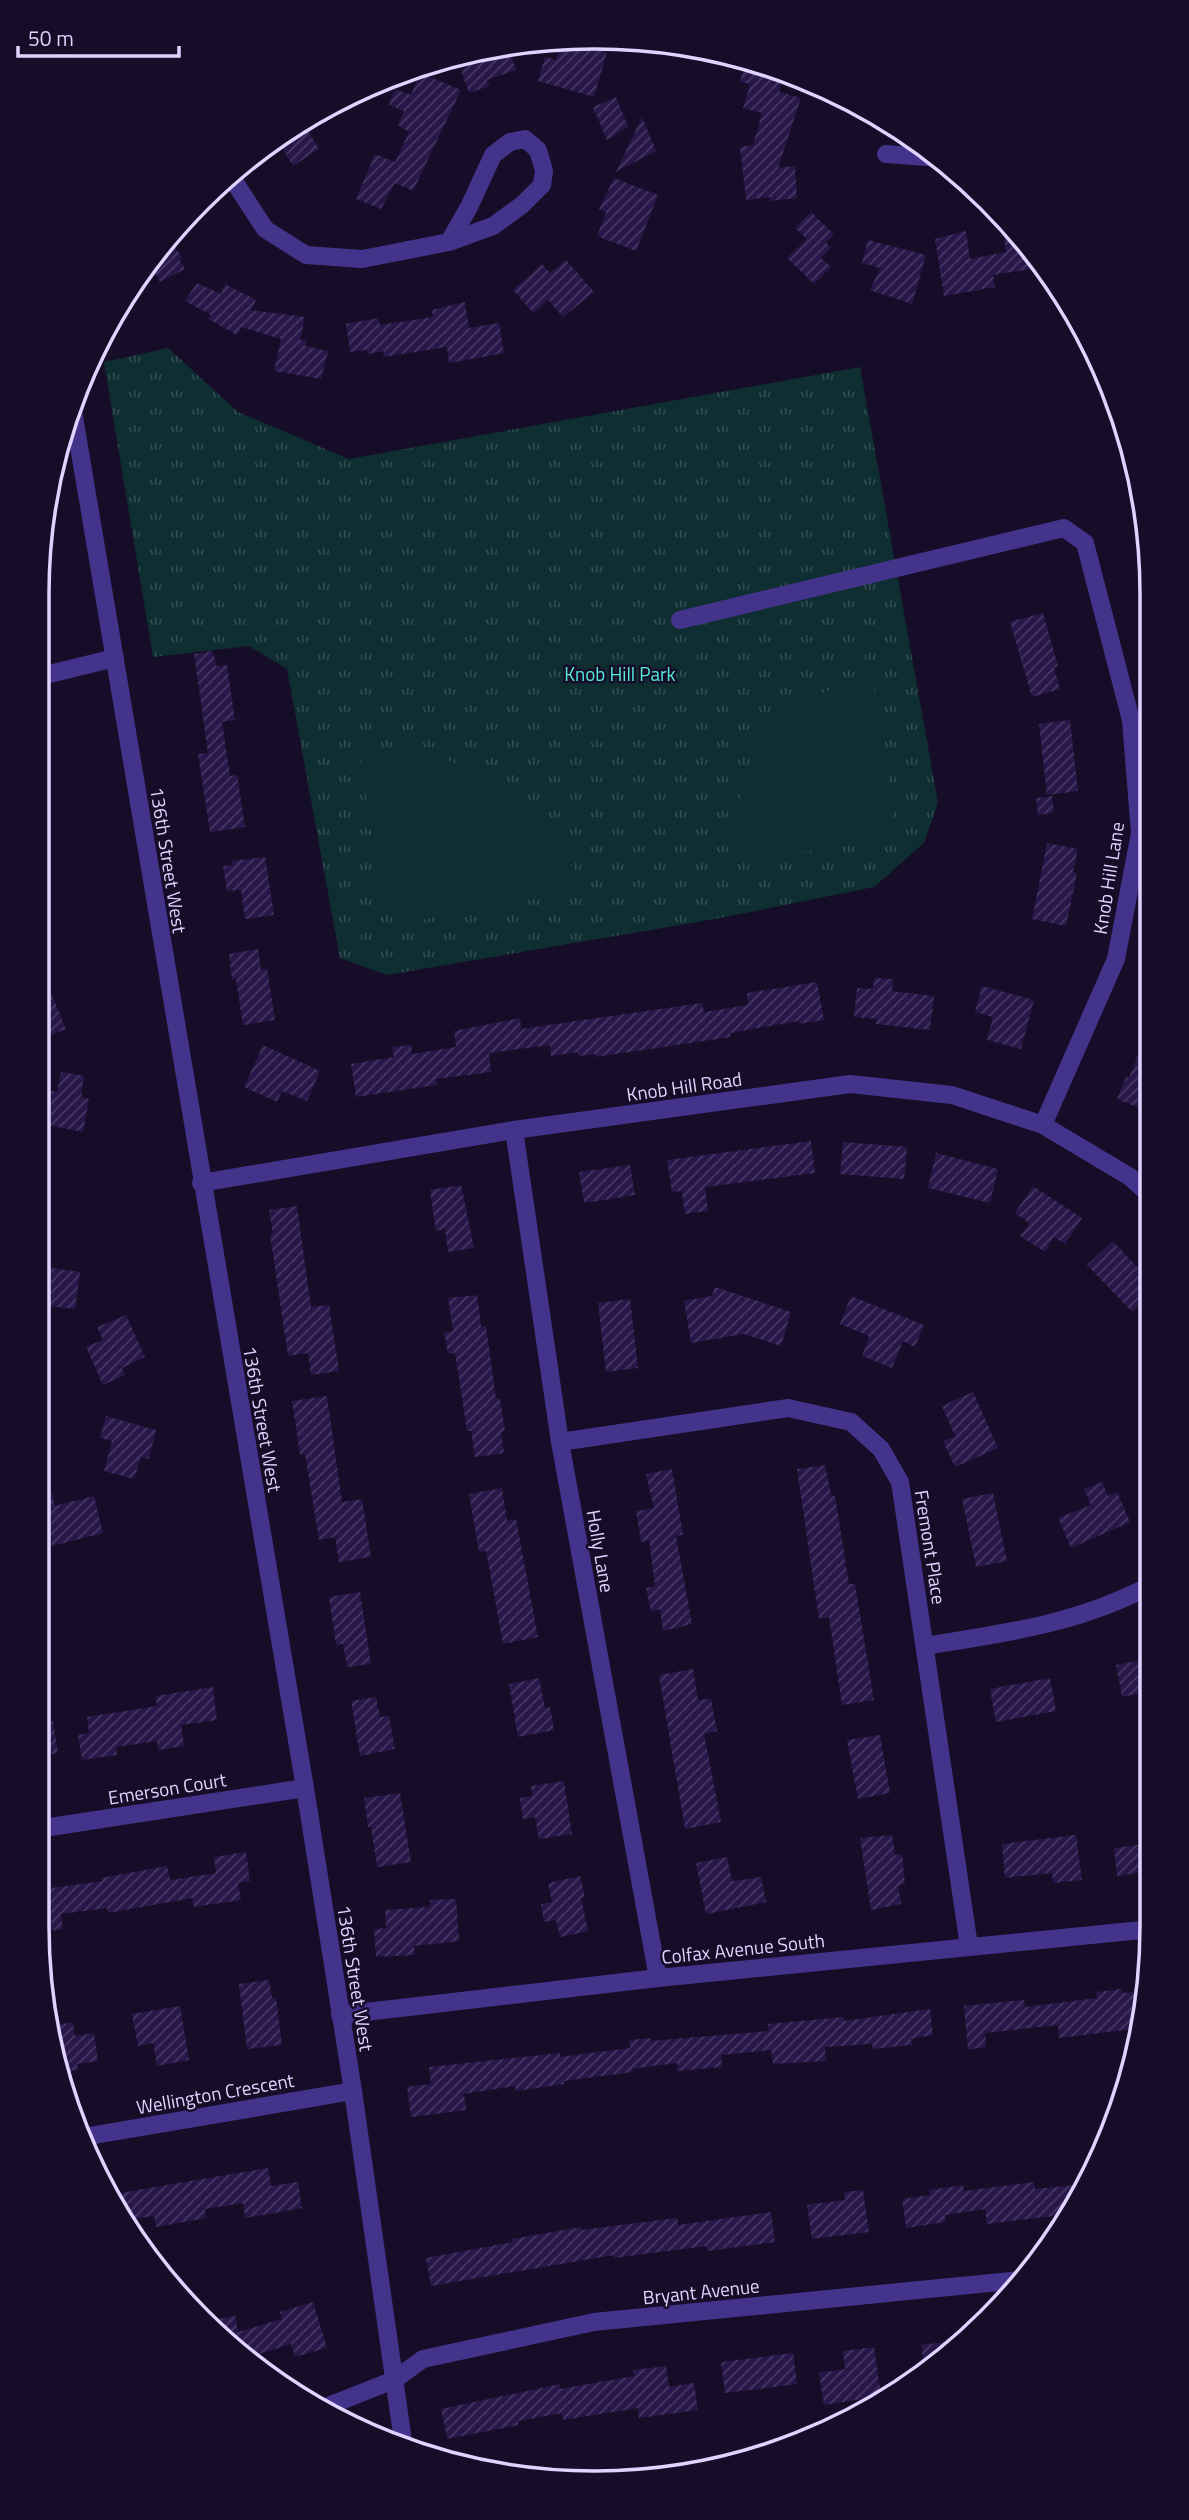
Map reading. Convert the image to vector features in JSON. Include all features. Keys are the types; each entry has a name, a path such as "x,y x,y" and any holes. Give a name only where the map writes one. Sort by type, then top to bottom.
{"street":[{"path":"235,184 265,229 306,255 362,259 449,242 493,226 522,205 542,185 544,172 538,150 525,139 510,142 493,155 469,208 449,242"},
{"path":"886,154 919,156"},
{"name":"136th Street West","path":"76,427 304,1788 353,2091 402,2435"},
{"name":"Knob Hill Lane","path":"680,620 1064,528 1085,543 1131,720 1140,832 1116,959 1043,1125"},
{"path":"49,674 115,658"},
{"name":"Knob Hill Road","path":"201,1183 514,1130 850,1084 951,1095 1043,1125 1130,1177 1140,1186"},
{"name":"Holly Lane","path":"514,1130 560,1442 658,1978"},
{"name":"Fremont Place","path":"560,1442 788,1408 851,1422 881,1449 900,1482 969,1946"},
{"path":"925,1646 1043,1627 1122,1601 1140,1591"},
{"name":"Emerson Court","path":"49,1827 304,1788"},
{"name":"Colfax Avenue South","path":"340,2015 658,1978 1140,1930"},
{"name":"Wellington Crescent","path":"92,2136 353,2091"},
{"name":"Bryant Avenue","path":"333,2404 394,2380 422,2359 594,2322 1008,2281"}],"green space":[{"name":"Knob Hill Park","path":"168,348 238,412 349,459 860,367 938,803 924,843 874,887 715,919 387,975 340,958 287,669 249,646 153,657 104,362"},
{"path":"871,669 894,820 880,841 733,862 740,796 761,735 813,698"},
{"path":"359,747 436,755 500,785 555,834 584,890 403,923 383,912"}],"building":[{"path":"593,49 607,52 594,97 538,81 545,57 556,60 559,50"},
{"path":"511,56 516,70 487,80 490,86 469,93 461,70 468,67 467,64"},
{"path":"743,70 781,82 779,92 801,98 778,168 795,166 797,198 746,200 740,147 753,145 762,113 743,108 750,84 740,82"},
{"path":"427,76 461,90 413,191 395,183 381,209 356,199 375,154 395,162 409,132 398,125 404,111 389,105 395,89 411,95 418,78"},
{"path":"616,97 628,127 607,140 593,107"},
{"path":"642,117 656,151 616,172"},
{"path":"308,131 319,149 293,166 282,148"},
{"path":"614,178 658,195 636,251 597,236 606,212 599,209"},
{"path":"811,212 834,234 826,242 831,248 821,258 831,267 814,284 787,258 807,239 795,228"},
{"path":"966,231 970,259 1006,252 1003,233 1032,269 993,275 995,287 944,296 935,239"},
{"path":"868,240 926,255 912,304 870,290 880,268 862,263"},
{"path":"175,247 185,269 160,282 155,272"},
{"path":"566,260 594,292 563,317 548,300 533,313 513,290 542,264 550,273"},
{"path":"197,283 221,294 225,284 256,300 251,310 305,317 300,340 306,339 305,346 328,351 321,379 274,371 281,339 241,327 237,335 208,319 211,315 185,301"},
{"path":"465,302 469,328 499,323 504,353 449,363 447,347 383,357 384,351 368,354 367,350 350,352 346,324 378,318 380,325 433,317 432,310"},
{"path":"1043,613 1058,666 1054,668 1060,689 1032,697 1010,622"},
{"path":"213,651 216,666 227,665 235,720 222,722 230,776 237,775 245,827 210,832 198,754 208,753 194,654"},
{"path":"1070,720 1078,791 1047,795 1039,724"},
{"path":"1052,796 1054,813 1038,815 1036,798"},
{"path":"1047,843 1078,849 1073,872 1077,873 1066,926 1032,919"},
{"path":"265,857 274,915 245,919 241,890 227,891 223,866 232,865 232,861"},
{"path":"258,949 261,970 267,969 275,1020 243,1025 229,954"},
{"path":"874,978 893,979 892,991 934,996 930,1030 876,1024 877,1019 854,1017 857,988 873,989"},
{"path":"817,982 824,1020 799,1024 799,1021 730,1033 731,1037 596,1057 595,1054 579,1056 578,1052 551,1056 550,1045 489,1053 491,1072 436,1079 437,1085 356,1097 351,1064 394,1057 392,1047 411,1045 412,1054 456,1047 454,1031 520,1018 521,1029 702,1003 704,1012 748,1005 747,993"},
{"path":"982,986 1034,1000 1021,1049 987,1040 993,1017 975,1012"},
{"path":"49,988 66,1029 49,1036"},
{"path":"263,1045 320,1071 307,1101 282,1091 277,1102 244,1087"},
{"path":"1140,1050 1140,1108 1117,1099 1126,1077 1129,1078"},
{"path":"61,1072 84,1076 81,1097 89,1099 83,1132 49,1125 49,1090 57,1092"},
{"path":"811,1141 815,1173 705,1187 708,1211 685,1214 682,1191 672,1192 667,1160"},
{"path":"843,1142 907,1147 904,1179 840,1174"},
{"path":"936,1153 998,1169 990,1203 928,1188"},
{"path":"630,1165 635,1195 584,1203 579,1172"},
{"path":"461,1185 474,1248 448,1252 445,1229 436,1231 430,1190"},
{"path":"1033,1186 1082,1218 1065,1244 1054,1237 1045,1252 1020,1236 1029,1223 1015,1213"},
{"path":"297,1206 311,1307 329,1305 339,1371 311,1375 308,1353 288,1356 270,1234 273,1234 269,1210"},
{"path":"1113,1241 1140,1270 1140,1304 1132,1312 1087,1265"},
{"path":"49,1268 80,1272 75,1309 49,1306"},
{"path":"715,1287 791,1312 781,1346 744,1334 691,1343 684,1301 712,1296"},
{"path":"477,1295 481,1326 486,1326 496,1399 500,1399 505,1431 501,1432 504,1453 475,1457 471,1431 467,1431 455,1353 448,1354 444,1332 453,1331 448,1298"},
{"path":"851,1296 924,1325 915,1347 903,1341 892,1368 862,1356 869,1336 840,1324"},
{"path":"630,1299 638,1368 606,1372 598,1303"},
{"path":"126,1315 145,1357 122,1368 125,1375 103,1385 86,1347 103,1340 97,1327"},
{"path":"973,1392 998,1448 955,1467 943,1441 955,1436 942,1406"},
{"path":"327,1396 342,1502 362,1499 371,1557 339,1562 335,1537 319,1540 305,1454 300,1455 292,1401"},
{"path":"106,1416 156,1430 149,1459 141,1457 134,1479 104,1471 112,1441 100,1438"},
{"path":"825,1465 831,1495 835,1496 849,1584 855,1584 874,1700 842,1705 829,1617 819,1619 797,1469"},
{"path":"672,1469 683,1535 676,1536 692,1624 663,1631 660,1609 651,1612 646,1588 655,1586 649,1540 641,1542 636,1511 654,1508 646,1474"},
{"path":"1102,1482 1108,1496 1117,1492 1130,1522 1071,1548 1058,1518 1091,1505 1084,1489"},
{"path":"502,1488 507,1521 516,1519 538,1637 503,1644 486,1551 479,1552 469,1494"},
{"path":"49,1491 55,1506 94,1496 103,1533 52,1546 49,1534"},
{"path":"993,1493 1007,1561 976,1567 962,1499"},
{"path":"360,1592 371,1664 347,1667 343,1644 336,1645 329,1597"},
{"path":"1140,1660 1140,1693 1122,1697 1116,1665"},
{"path":"693,1669 698,1700 711,1699 717,1731 704,1734 721,1822 685,1829 659,1675"},
{"path":"539,1678 545,1708 550,1707 554,1730 518,1737 509,1684"},
{"path":"1050,1678 1056,1711 996,1722 990,1689"},
{"path":"213,1687 217,1720 181,1725 184,1746 158,1750 157,1741 116,1747 117,1755 82,1760 78,1735 89,1733 87,1717 157,1706 156,1696"},
{"path":"376,1697 380,1717 389,1716 395,1749 360,1756 351,1701"},
{"path":"53,1721 58,1753 49,1754 49,1722"},
{"path":"880,1735 890,1793 858,1799 847,1740"},
{"path":"564,1781 572,1834 539,1839 535,1817 523,1819 520,1798 532,1796 531,1786"},
{"path":"400,1793 411,1862 377,1867 364,1798"},
{"path":"892,1835 895,1855 902,1854 905,1884 898,1886 901,1904 871,1910 860,1838"},
{"path":"1076,1835 1082,1880 1053,1883 1052,1873 1005,1878 1002,1844"},
{"path":"1140,1845 1140,1873 1117,1876 1114,1848"},
{"path":"246,1852 250,1881 238,1883 241,1900 194,1907 192,1898 108,1913 107,1908 61,1914 63,1929 49,1931 49,1888 102,1881 101,1878 167,1866 170,1880 216,1873 214,1857"},
{"path":"727,1857 732,1881 761,1877 766,1902 706,1914 696,1863"},
{"path":"580,1876 585,1897 581,1898 588,1931 560,1937 556,1920 544,1922 541,1904 552,1902 548,1883"},
{"path":"456,1899 459,1941 414,1946 415,1955 376,1957 374,1929 386,1928 385,1910 430,1907 430,1900"},
{"path":"269,1980 272,1998 276,1998 282,2045 247,2049 239,1984"},
{"path":"1122,1989 1123,1993 1136,1991 1130,2029 1059,2038 1058,2025 985,2033 986,2047 968,2050 964,2006 1024,2000 1025,2007 1097,1998 1096,1992"},
{"path":"180,2006 189,2060 157,2066 153,2043 138,2046 132,2014"},
{"path":"930,2009 933,2035 911,2039 912,2045 873,2049 872,2044 825,2047 826,2061 773,2064 771,2050 721,2055 722,2067 677,2071 677,2063 516,2091 515,2086 464,2094 466,2110 411,2117 407,2087 431,2084 429,2067 560,2053 560,2057 630,2048 629,2040 650,2038 651,2041 769,2031 768,2024 844,2017 844,2021"},
{"path":"73,2022 75,2036 94,2033 98,2061 77,2064 78,2070 69,2071 58,2025"},
{"path":"268,2168 271,2186 298,2182 302,2208 245,2218 243,2203 205,2209 206,2218 156,2227 154,2216 135,2219 119,2193"},
{"path":"1034,2182 1035,2189 1074,2185 1056,2216 987,2224 985,2209 945,2215 946,2222 906,2228 902,2199 930,2195 929,2190 963,2185 964,2191"},
{"path":"863,2190 869,2232 812,2239 807,2205 845,2200 844,2192"},
{"path":"771,2212 775,2242 707,2251 706,2246 614,2258 614,2255 431,2286 426,2258 581,2227 581,2230 677,2218 678,2225"},
{"path":"313,2302 327,2348 295,2357 291,2344 258,2354 217,2319 235,2316 238,2332 282,2319 280,2312"},
{"path":"947,2342 923,2361 921,2345"},
{"path":"874,2347 880,2390 866,2398 824,2405 819,2373 845,2369 843,2351"},
{"path":"793,2353 797,2384 725,2393 721,2362"},
{"path":"666,2366 669,2387 694,2383 698,2410 639,2418 638,2408 563,2420 562,2413 518,2421 519,2425 447,2439 441,2409 560,2384 560,2389 634,2376 633,2370"}]}
